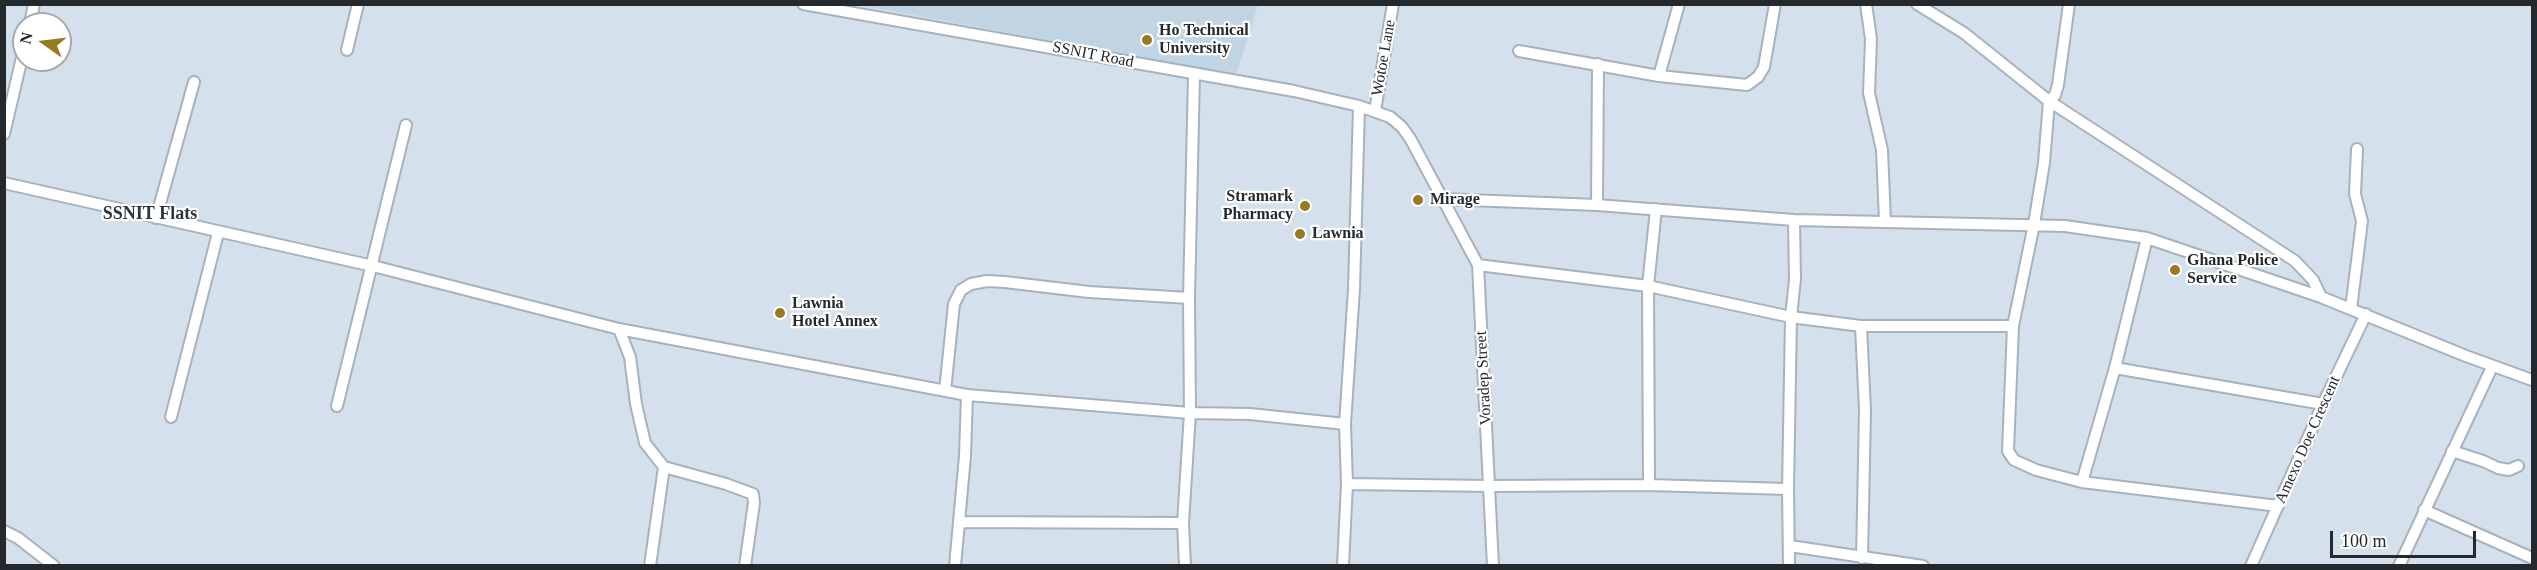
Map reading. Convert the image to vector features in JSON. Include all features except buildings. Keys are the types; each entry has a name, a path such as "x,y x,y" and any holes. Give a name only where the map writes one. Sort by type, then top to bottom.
{"street":[{"path":"347,50 358,4"},
{"name":"SSNIT Road","path":"803,4 1083,53 1359,105 1390,117 1402,127 1443,199"},
{"name":"Wotoe Lane","path":"1375,111 1393,4"},
{"path":"1659,76 1678,4"},
{"path":"1519,51 1659,76 1748,86 1758,77 1764,66 1775,4"},
{"path":"1866,4 1870,39 1869,93 1882,150 1885,222"},
{"path":"1917,4 1964,33 2049,100 2295,261 2313,280 2321,297"},
{"path":"2069,4 2058,85 2055,95 2049,100 2044,163 2013,326 2008,451 2014,460 2036,470 2082,482 2278,506"},
{"path":"1598,64 1598,205"},
{"path":"4,134 19,72"},
{"path":"1185,566 1183,523 1190,413 1189,298 1194,75"},
{"path":"156,218 194,82"},
{"path":"1343,566 1347,484 1345,424 1354,289 1359,105"},
{"path":"337,406 406,125"},
{"path":"2351,309 2362,221 2355,194 2357,149"},
{"path":"4,183 218,233 373,266 619,329 967,395 1190,413 1250,414 1345,424"},
{"path":"1443,199 1598,205 1794,220 2034,224 2066,226 2147,238 2321,297 2492,367 2532,380"},
{"name":"Voradep Street","path":"1443,199 1478,265 1493,566"},
{"path":"1649,485 1648,286 1656,209"},
{"path":"1788,566 1791,317 1795,279 1794,220"},
{"path":"171,417 218,233"},
{"path":"2082,482 2115,368 2147,238"},
{"path":"1478,265 1648,286 1791,317 1861,326 2013,326"},
{"path":"945,391 954,304 961,290 971,284 996,282 1089,292 1189,298"},
{"name":"Amexo Doe Crescent","path":"2251,566 2366,314"},
{"path":"1861,326 1865,411 1862,558"},
{"path":"619,329 630,357 636,404 645,443 664,467 753,494 754,503 745,566"},
{"path":"2399,566 2492,367"},
{"path":"2115,368 2323,404"},
{"path":"955,566 965,456 967,395"},
{"path":"2452,451 2483,460 2499,468 2509,470 2518,466"},
{"path":"650,566 664,467"},
{"path":"1347,484 1649,485 1788,489"},
{"path":"2424,510 2532,558"},
{"path":"959,522 1183,523"},
{"path":"4,531 18,538 54,566"},
{"path":"1790,546 1923,566"}],"shaded area":[{"name":"Ho Technical University","path":"859,5 1258,5 1236,75"}],"place":[{"name":"Ho Technical University","path":"1147,40"},
{"name":"Mirage","path":"1418,200"},
{"name":"Stramark Pharmacy","path":"1305,206"},
{"name":"Lawnia","path":"1300,234"},
{"name":"Ghana Police Service","path":"2175,270"},
{"name":"Lawnia Hotel Annex","path":"780,313"}],"district":[{"name":"SSNIT Flats","path":"150,214"}]}
